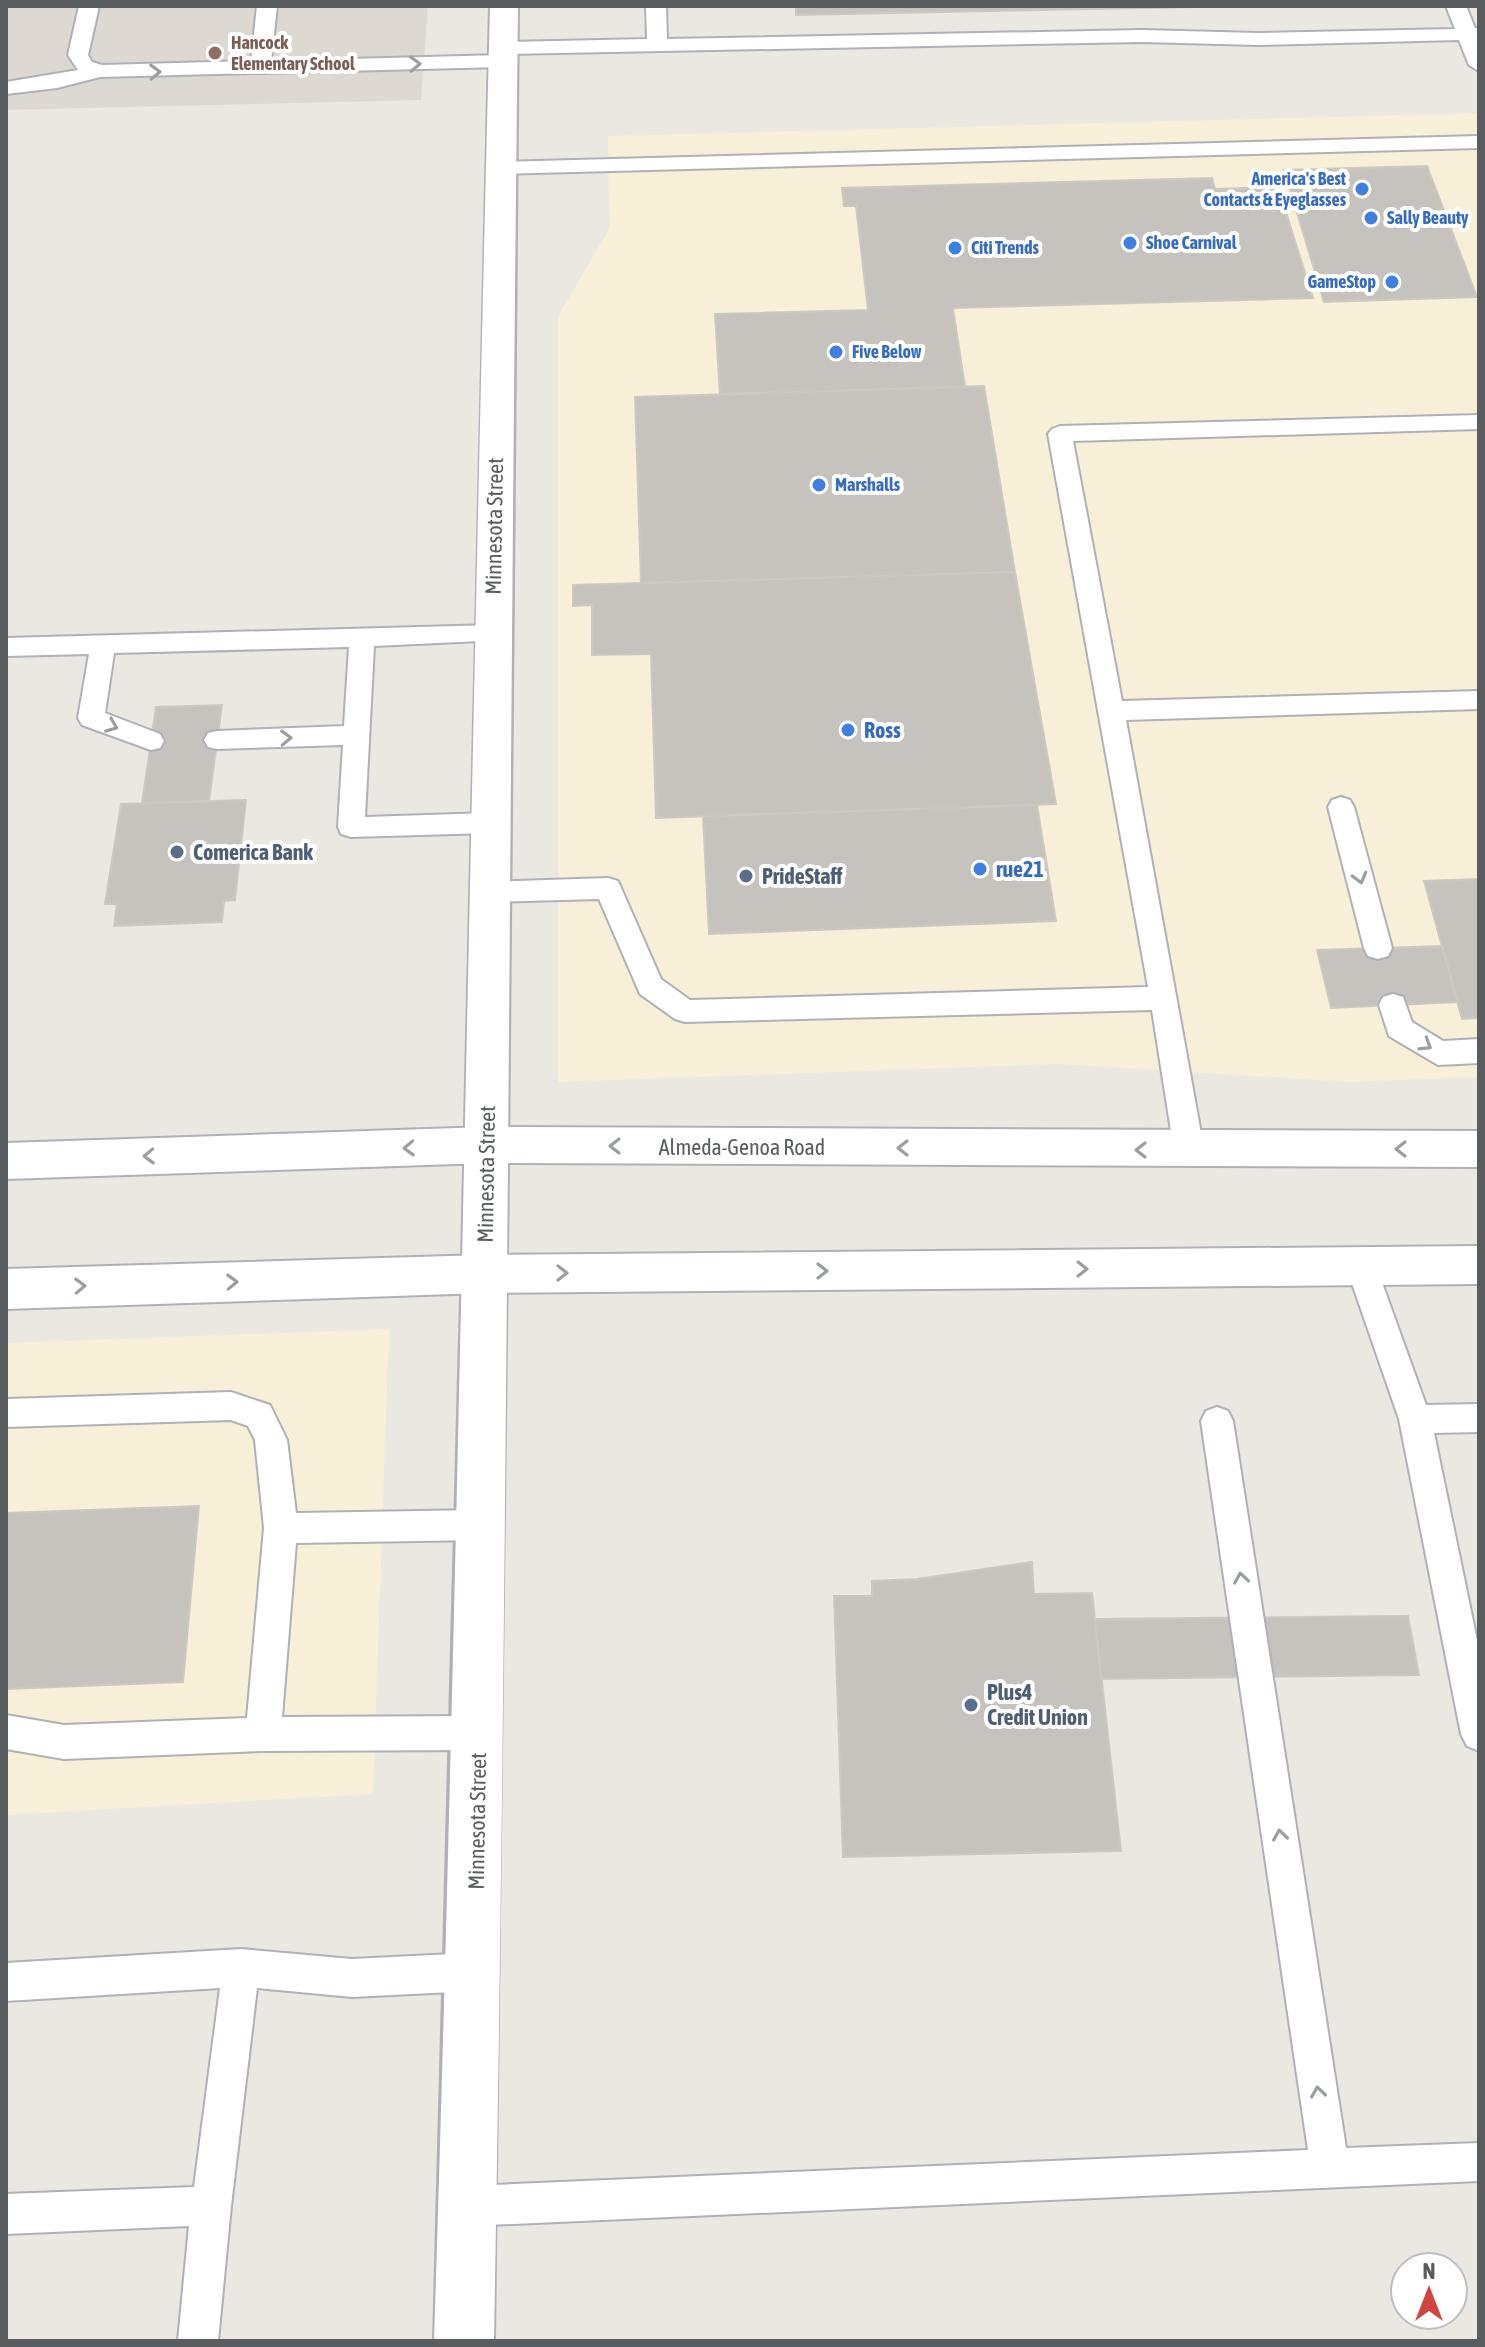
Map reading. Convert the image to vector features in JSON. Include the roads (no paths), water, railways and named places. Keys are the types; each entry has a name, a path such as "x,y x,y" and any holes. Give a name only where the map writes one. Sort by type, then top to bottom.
{"street":[{"name":"Minnesota Street","path":"464,2341 478,1733 489,823 504,6"},
{"name":"Almeda-Genoa Road","path":"6,1161 487,1145 1479,1149"},
{"path":"6,1289 484,1274 1479,1265"}],"lane":[{"path":"89,6 78,55 85,66 100,71"},
{"path":"260,68 267,6"},
{"path":"656,6 657,44"},
{"path":"1456,6 1473,34 1479,65"},
{"path":"6,88 57,82 100,71 260,68 657,44 1473,34"},
{"path":"499,168 1479,142"},
{"path":"1189,1150 1060,434 1479,422"},
{"path":"6,647 493,634"},
{"path":"362,637 351,827 489,823"},
{"path":"103,643 91,718 151,741"},
{"path":"1110,711 1479,700"},
{"path":"217,740 356,735"},
{"path":"1341,807 1378,948"},
{"path":"489,892 608,888 650,986 685,1011 1164,998"},
{"path":"1393,1005 1399,1028 1438,1053 1479,1051"},
{"path":"1361,1266 1415,1419 1479,1734"},
{"path":"6,1413 231,1406 259,1415 271,1440 281,1528 263,1734"},
{"path":"1415,1419 1479,1418"},
{"path":"1217,1421 1330,2170"},
{"path":"281,1528 481,1525"},
{"path":"6,1732 64,1742 263,1734 478,1733"},
{"path":"6,1982 241,1968 352,1978 473,1972"},
{"path":"198,2341 211,2206 241,1968"},
{"path":"467,2206 1479,2162"},
{"path":"6,2214 211,2206"}],"place":[{"name":"Hancock Elementary School","path":"215,53"},
{"name":"America's Best Contacts & Eyeglasses","path":"1362,189"},
{"name":"Sally Beauty","path":"1371,218"},
{"name":"Shoe Carnival","path":"1130,243"},
{"name":"Citi Trends","path":"955,248"},
{"name":"GameStop","path":"1392,282"},
{"name":"Five Below","path":"836,352"},
{"name":"Marshalls","path":"819,485"},
{"name":"Ross","path":"848,730"},
{"name":"Comerica Bank","path":"177,852"},
{"name":"rue21","path":"980,869"},
{"name":"PrideStaff","path":"746,876"},
{"name":"Plus4 Credit Union","path":"971,1705"}]}
